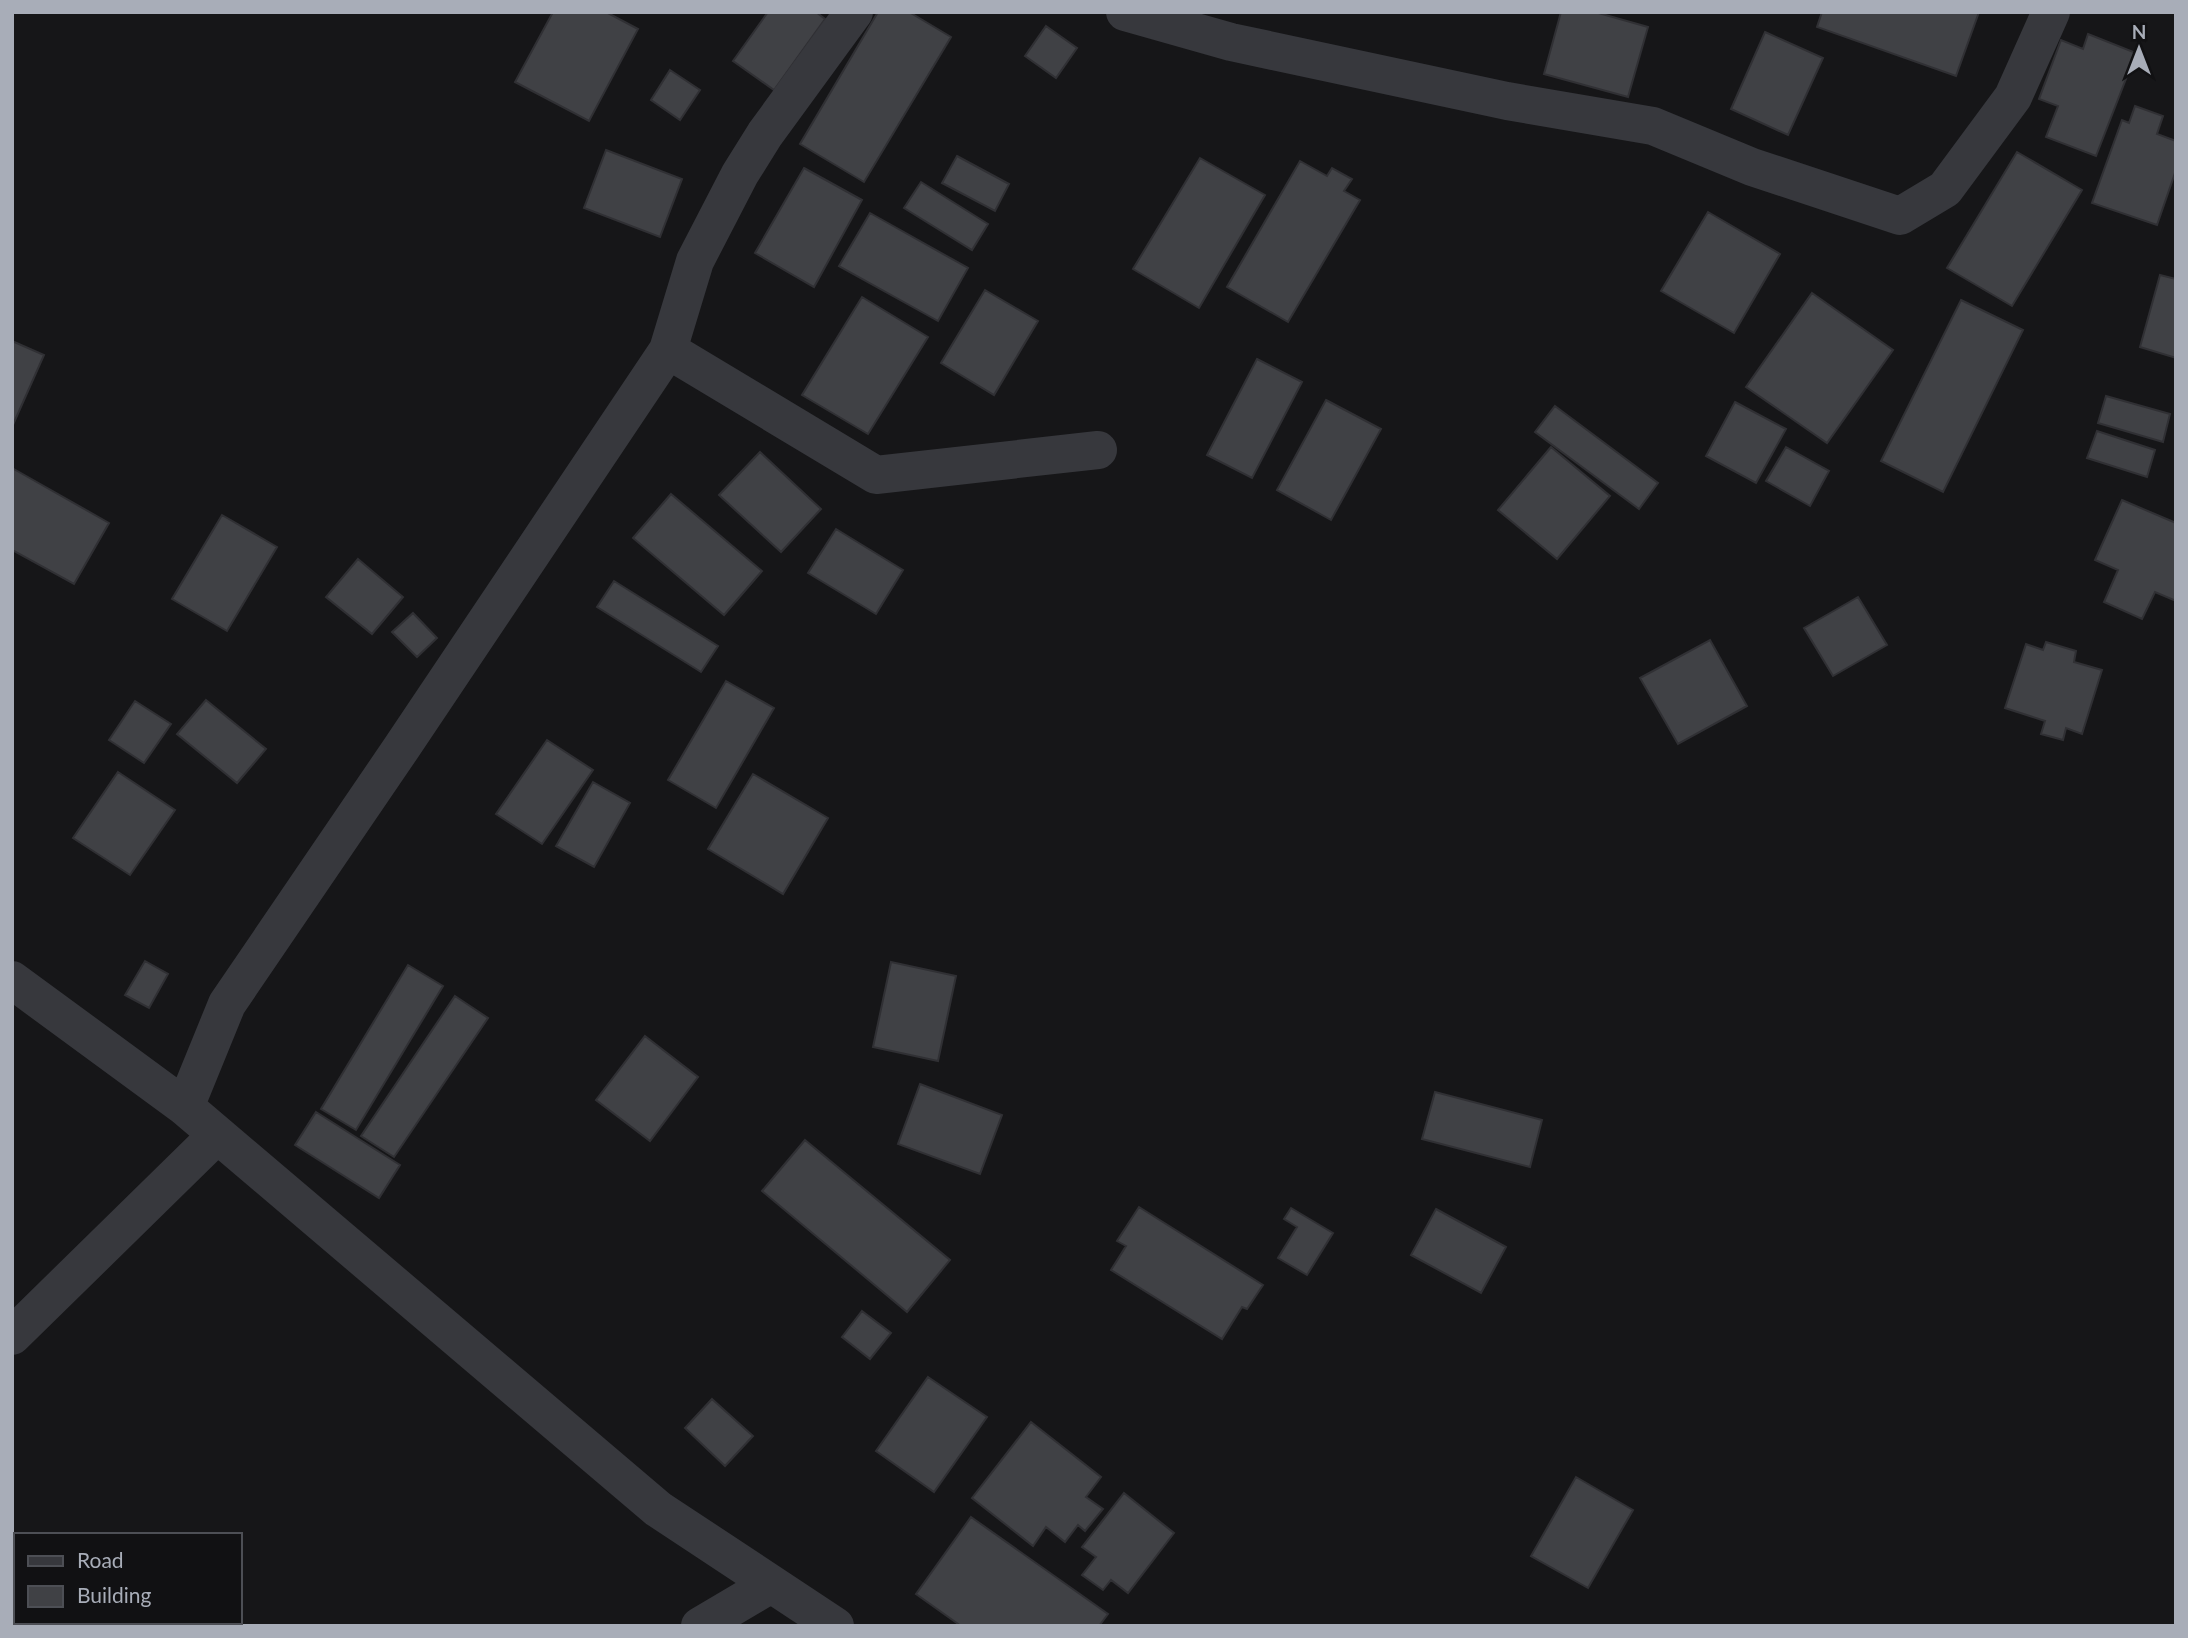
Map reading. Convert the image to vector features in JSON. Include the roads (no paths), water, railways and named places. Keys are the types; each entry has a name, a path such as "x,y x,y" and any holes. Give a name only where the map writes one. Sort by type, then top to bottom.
{"street":[{"path":"185,1107 227,1004 668,350 695,261 740,174 765,134 854,12"},
{"path":"1125,12 1231,43 1507,101 1653,126 1752,167 1900,216 1945,189 2013,97 2051,12"},
{"path":"668,350 876,475 1098,450"},
{"path":"12,980 185,1107 659,1509 835,1626"},
{"path":"12,1336 217,1135"},
{"path":"700,1626 771,1584"}]}
